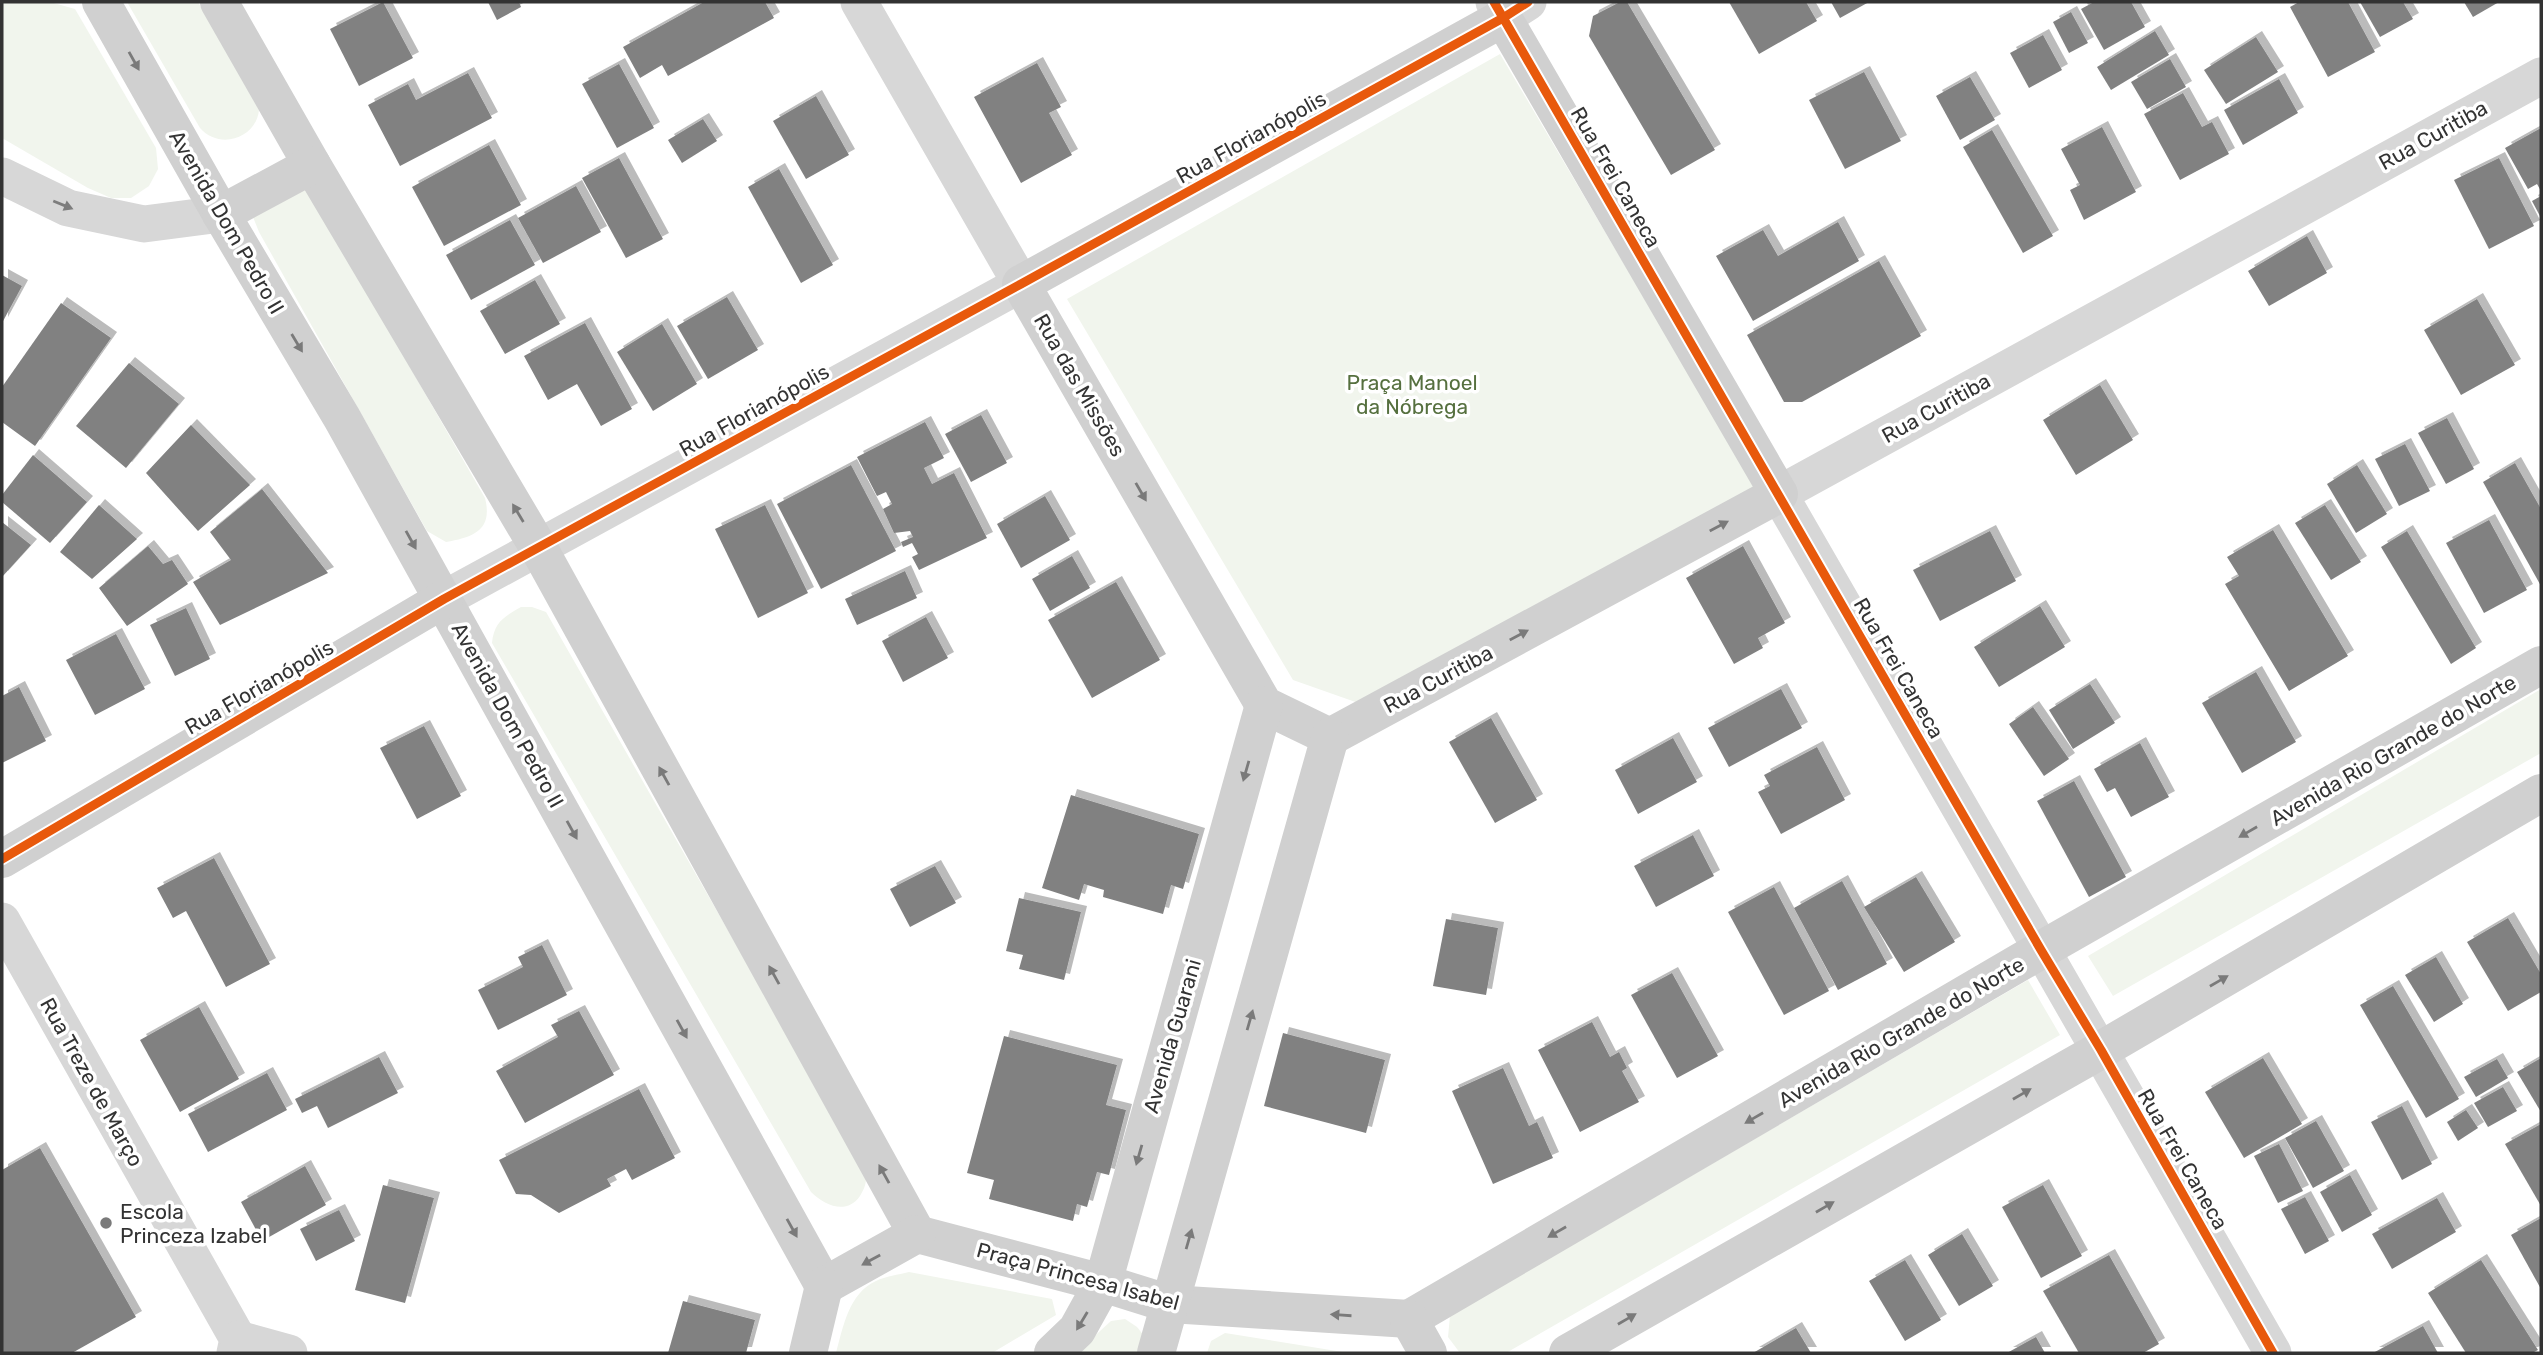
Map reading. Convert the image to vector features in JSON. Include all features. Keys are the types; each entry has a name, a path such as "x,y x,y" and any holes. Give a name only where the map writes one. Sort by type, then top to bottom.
{"street":[{"name":"Avenida Dom Pedro II","path":"100,2 342,418 824,1286"},
{"path":"219,2 538,547 917,1234 824,1286 808,1353"},
{"name":"Rua das Missões","path":"859,2 1264,705"},
{"name":"Rua Florianópolis","path":"2,859 444,599 1021,284 1508,5"},
{"name":"Rua Frei Caneca","path":"1508,5 1779,494 2273,1353"},
{"name":"Rua Curitiba","path":"1330,737 2541,76"},
{"path":"2,176 68,208 144,224 221,214 312,165"},
{"name":"Avenida Rio Grande do Norte","path":"1409,1319 2041,950 2541,666"},
{"path":"1156,1353 1330,737 1264,705"},
{"name":"Avenida Guarani","path":"1053,1353 1077,1330 1103,1283 1264,705"},
{"path":"1568,1353 2101,1050 2541,793"},
{"name":"Rua Treze de Março","path":"2,921 236,1346"},
{"name":"Praça Princesa Isabel","path":"917,1234 1103,1283 1170,1304 1409,1319"},
{"path":"1409,1319 1428,1353"},
{"path":"236,1346 289,1353"}],"green space":[{"path":"2,2 50,2 75,9 156,148 158,169 149,186 131,198 111,198 88,188 2,138"},
{"path":"127,2 198,2 259,110 251,128 236,138 226,140 208,135 200,128"},
{"name":"Praça Manoel da Nóbrega","path":"1500,54 1757,489 1364,705 1293,680 1067,299"},
{"path":"296,184 312,196 485,498 487,509 484,525 465,538 446,542 427,531 259,232 253,217"},
{"path":"521,607 532,607 546,612 861,1163 866,1177 865,1186 855,1202 842,1207 836,1206 811,1192 492,643 500,621"},
{"path":"2541,689 2541,753 2113,996 2088,956"},
{"path":"2028,980 2060,1035 1506,1353 1460,1353 1448,1337 1450,1316"},
{"path":"909,1272 1052,1299 1056,1315 992,1353 836,1353 848,1312 859,1294 880,1279"},
{"path":"1125,1319 1145,1337 1143,1353 1076,1353 1111,1321"},
{"path":"1225,1333 1349,1353 1207,1353 1211,1341"}],"building":[{"path":"383,2 413,58 359,86 330,29"},
{"path":"488,2 519,2 521,7 497,20"},
{"path":"704,2 765,2 774,18 668,76 662,65 640,78 623,47"},
{"path":"1620,2 1627,2 1715,150 1671,175 1589,36 1593,16"},
{"path":"1729,2 1806,2 1817,21 1759,54"},
{"path":"1831,2 1869,2 1840,18"},
{"path":"2094,2 2131,2 2145,27 2104,50 2081,9"},
{"path":"2299,2 2348,2 2375,52 2328,77 2290,7"},
{"path":"2360,2 2403,2 2413,19 2380,37"},
{"path":"2464,2 2499,2 2473,17"},
{"path":"2071,12 2088,43 2069,53 2053,22"},
{"path":"2155,31 2169,55 2111,90 2097,67"},
{"path":"2043,35 2062,70 2029,88 2010,53"},
{"path":"2256,37 2278,72 2226,104 2204,70"},
{"path":"2170,59 2186,87 2147,109 2131,82"},
{"path":"1037,63 1061,107 1049,113 1072,155 1021,183 974,97"},
{"path":"619,64 654,128 617,148 582,84"},
{"path":"1864,72 1901,141 1845,169 1809,100"},
{"path":"468,73 492,118 400,166 368,105 408,84 416,100"},
{"path":"1970,77 1995,120 1960,140 1936,96"},
{"path":"2279,79 2298,113 2243,145 2224,110"},
{"path":"2183,93 2202,127 2212,122 2229,154 2180,180 2144,114"},
{"path":"816,96 849,155 806,179 773,121"},
{"path":"703,119 717,141 682,163 668,140"},
{"path":"2102,127 2136,192 2084,220 2070,190 2080,185 2061,149"},
{"path":"2541,128 2541,191 2537,184 2528,189 2505,148"},
{"path":"1992,130 2053,236 2023,253 1963,147"},
{"path":"489,145 521,205 444,246 412,187"},
{"path":"619,158 663,239 626,258 582,178"},
{"path":"2499,158 2534,226 2489,249 2454,180"},
{"path":"779,169 833,265 801,283 748,187"},
{"path":"576,186 601,232 543,263 518,218"},
{"path":"2541,196 2541,218 2532,201"},
{"path":"510,220 535,265 471,300 446,255"},
{"path":"1838,222 1859,261 1753,321 1716,256 1763,230 1778,256"},
{"path":"2307,236 2327,273 2269,306 2248,271"},
{"path":"1879,261 1921,336 1802,402 1784,402 1747,335"},
{"path":"2,275 22,286 2,323"},
{"path":"535,280 560,324 505,354 480,311"},
{"path":"727,297 758,350 708,379 677,326"},
{"path":"2477,299 2515,365 2461,395 2424,330"},
{"path":"61,303 111,338 35,446 2,422 2,387"},
{"path":"585,323 632,409 601,426 577,384 548,400 524,356"},
{"path":"662,324 697,384 653,411 617,352"},
{"path":"129,363 179,404 126,468 76,426"},
{"path":"2100,385 2133,440 2076,475 2043,420"},
{"path":"981,415 1007,463 971,482 945,434"},
{"path":"2447,418 2474,469 2446,484 2418,433"},
{"path":"925,422 944,458 924,468 932,484 954,473 987,538 919,570 912,557 918,554 912,543 903,547 901,542 913,537 910,531 894,533 883,509 892,504 886,492 877,496 857,457"},
{"path":"191,425 250,485 198,531 146,473"},
{"path":"2405,444 2430,491 2399,506 2375,459"},
{"path":"33,455 87,502 50,543 2,502 2,495"},
{"path":"2515,463 2541,509 2541,586 2483,482"},
{"path":"851,465 896,551 821,589 777,504"},
{"path":"2357,465 2387,514 2356,533 2327,484"},
{"path":"262,489 328,573 220,625 193,582 231,560 210,532"},
{"path":"1045,496 1070,540 1021,568 997,524"},
{"path":"99,505 137,539 92,579 60,552"},
{"path":"765,505 808,593 758,618 715,529"},
{"path":"2325,505 2361,562 2331,580 2295,523"},
{"path":"2489,520 2527,590 2484,613 2446,543"},
{"path":"2,522 31,545 2,577"},
{"path":"2273,530 2348,656 2289,691 2225,584 2239,576 2227,557"},
{"path":"1990,531 2016,581 1940,621 1913,570"},
{"path":"2407,531 2476,648 2451,664 2381,547"},
{"path":"148,546 163,564 172,560 188,584 127,626 99,588"},
{"path":"1743,546 1785,623 1758,638 1763,648 1734,664 1686,578"},
{"path":"1072,556 1090,588 1050,611 1032,579"},
{"path":"905,571 917,598 857,625 845,599"},
{"path":"1116,582 1160,660 1092,698 1048,620"},
{"path":"2040,606 2065,647 1999,687 1974,647"},
{"path":"186,608 210,659 175,676 150,625"},
{"path":"926,617 948,658 903,682 882,641"},
{"path":"116,634 145,689 95,715 66,660"},
{"path":"2256,672 2296,742 2242,773 2202,703"},
{"path":"2090,684 2115,723 2073,749 2049,710"},
{"path":"19,687 46,741 2,763 2,696"},
{"path":"1781,689 1802,728 1729,767 1708,728"},
{"path":"2033,707 2069,759 2044,776 2009,724"},
{"path":"1491,718 1537,800 1495,823 1449,742"},
{"path":"424,726 461,796 417,819 380,748"},
{"path":"1673,738 1697,782 1638,814 1615,770"},
{"path":"2140,743 2169,797 2131,817 2115,788 2107,792 2094,769"},
{"path":"1817,747 1845,800 1781,834 1758,792 1770,786 1764,775"},
{"path":"2074,781 2126,877 2089,897 2037,801"},
{"path":"1071,795 1199,834 1183,889 1171,885 1163,914 1103,897 1104,890 1084,884 1079,900 1042,888"},
{"path":"1693,835 1714,876 1656,907 1634,866"},
{"path":"214,858 270,964 226,987 186,911 173,918 157,888"},
{"path":"935,866 956,903 910,927 890,889"},
{"path":"1916,877 1955,942 1904,972 1864,907"},
{"path":"1842,881 1887,964 1838,990 1794,908"},
{"path":"1774,887 1829,991 1784,1015 1728,912"},
{"path":"1019,898 1081,912 1064,980 1019,969 1023,955 1006,951"},
{"path":"2508,918 2541,974 2541,992 2508,1011 2467,942"},
{"path":"1446,919 1498,928 1486,995 1433,986"},
{"path":"542,945 567,995 498,1030 478,990 523,967 518,957"},
{"path":"2436,957 2463,1004 2434,1022 2405,975"},
{"path":"1672,973 1718,1056 1677,1078 1631,995"},
{"path":"2393,986 2459,1099 2426,1118 2360,1005"},
{"path":"199,1007 239,1079 180,1112 140,1040"},
{"path":"579,1011 614,1075 525,1123 496,1071 558,1037 551,1025"},
{"path":"1592,1022 1610,1057 1619,1052 1627,1068 1622,1071 1639,1102 1580,1132 1538,1050"},
{"path":"1283,1033 1385,1060 1366,1133 1264,1106"},
{"path":"1004,1036 1117,1065 1106,1105 1126,1110 1109,1175 1097,1172 1087,1207 1077,1204 1073,1221 989,1199 994,1180 967,1173"},
{"path":"379,1057 398,1093 328,1128 317,1106 302,1113 295,1099"},
{"path":"2263,1058 2302,1124 2244,1158 2205,1092"},
{"path":"2541,1058 2541,1112 2517,1072"},
{"path":"2497,1059 2508,1078 2476,1097 2464,1077"},
{"path":"1503,1068 1529,1126 1537,1122 1553,1158 1493,1184 1452,1091"},
{"path":"267,1073 287,1110 208,1152 188,1114"},
{"path":"2503,1087 2517,1111 2488,1127 2474,1103"},
{"path":"639,1089 675,1158 632,1180 626,1169 607,1179 611,1186 559,1213 531,1195 516,1194 499,1160"},
{"path":"2402,1106 2432,1164 2402,1180 2371,1122"},
{"path":"2466,1110 2478,1128 2458,1141 2447,1122"},
{"path":"2316,1121 2344,1171 2313,1188 2285,1138"},
{"path":"2541,1124 2541,1206 2505,1144"},
{"path":"2279,1144 2303,1191 2278,1203 2254,1156"},
{"path":"40,1148 136,1317 72,1353 2,1353 2,1170"},
{"path":"305,1166 326,1205 262,1241 241,1202"},
{"path":"2350,1175 2372,1215 2342,1232 2320,1192"},
{"path":"383,1185 434,1198 405,1303 355,1290"},
{"path":"2043,1185 2082,1256 2041,1278 2002,1207"},
{"path":"2305,1197 2329,1241 2305,1254 2281,1209"},
{"path":"2437,1198 2456,1232 2392,1269 2372,1234"},
{"path":"339,1210 355,1241 316,1261 300,1229"},
{"path":"2541,1218 2541,1289 2511,1235"},
{"path":"1962,1234 1993,1286 1959,1306 1928,1255"},
{"path":"2109,1255 2159,1344 2143,1353 2079,1353 2043,1291"},
{"path":"1905,1260 1941,1320 1905,1341 1869,1281"},
{"path":"2481,1260 2538,1350 2532,1353 2466,1353 2428,1293"},
{"path":"683,1301 755,1320 746,1353 668,1353"},
{"path":"2423,1326 2438,1353 2373,1353"},
{"path":"1796,1328 1811,1353 1753,1353"},
{"path":"2036,1337 2045,1353 2007,1353"}],"cycle path":[{"path":"1494,2 2101,1050 2273,1353"},
{"path":"2,859 444,599 1021,284 1528,2"}],"place":[{"name":"Escola Princeza Izabel","path":"106,1223"}]}
